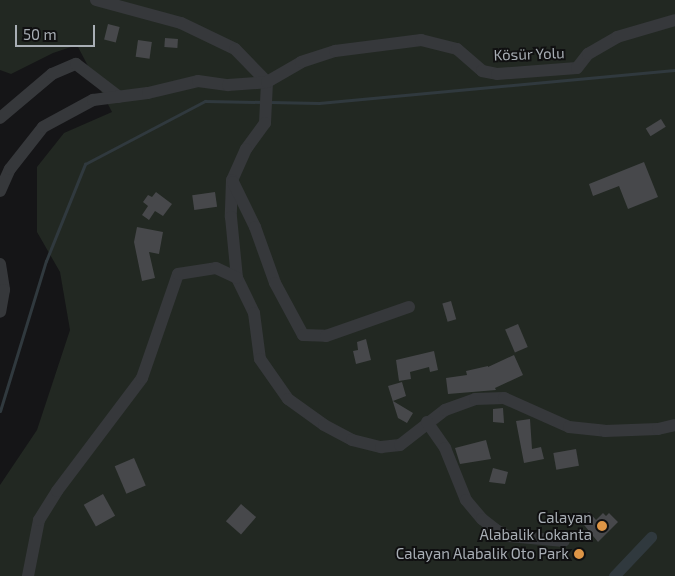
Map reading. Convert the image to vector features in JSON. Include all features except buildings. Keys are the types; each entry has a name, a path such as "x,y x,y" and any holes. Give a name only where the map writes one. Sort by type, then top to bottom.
{"street":[{"path":"96,0 181,23 235,49 268,82 265,123 246,149 232,180 231,217 237,278 254,312 260,359 288,400 324,425 345,436 381,447 400,445 415,435 427,422 445,410 475,398 504,398 569,427 605,431 658,430 675,425"},
{"name":"Kösür Yolu","path":"268,82 301,62 335,51 421,40 457,49 482,70 498,74 577,68 588,54 617,37 675,20"},
{"path":"0,118 52,74 76,64 119,97"},
{"path":"0,192 10,169 43,127 93,100 148,94 198,81 228,85 268,82"},
{"path":"232,180 255,227 275,283 303,335 326,336 409,306"},
{"path":"0,264 0,312"},
{"path":"28,576 39,520 57,491 142,378 178,274 216,268 237,278"},
{"path":"427,422 445,448 466,500 482,518 496,530 508,536 564,541"}],"shaded area":[{"path":"0,0 675,0 675,576 0,576 0,485 37,430 70,330 60,272 37,232 37,167 64,133 112,112 77,45 53,53 11,74 0,70"}],"waterway":[{"path":"270,102 319,103 675,70"},
{"path":"0,411 46,261 85,164 205,101 263,102"},
{"path":"614,576 651,537"}],"place":[{"name":"Calayan Alabalik Lokanta","path":"602,526"},
{"name":"Calayan Alabalik Oto Park","path":"579,554"}]}
